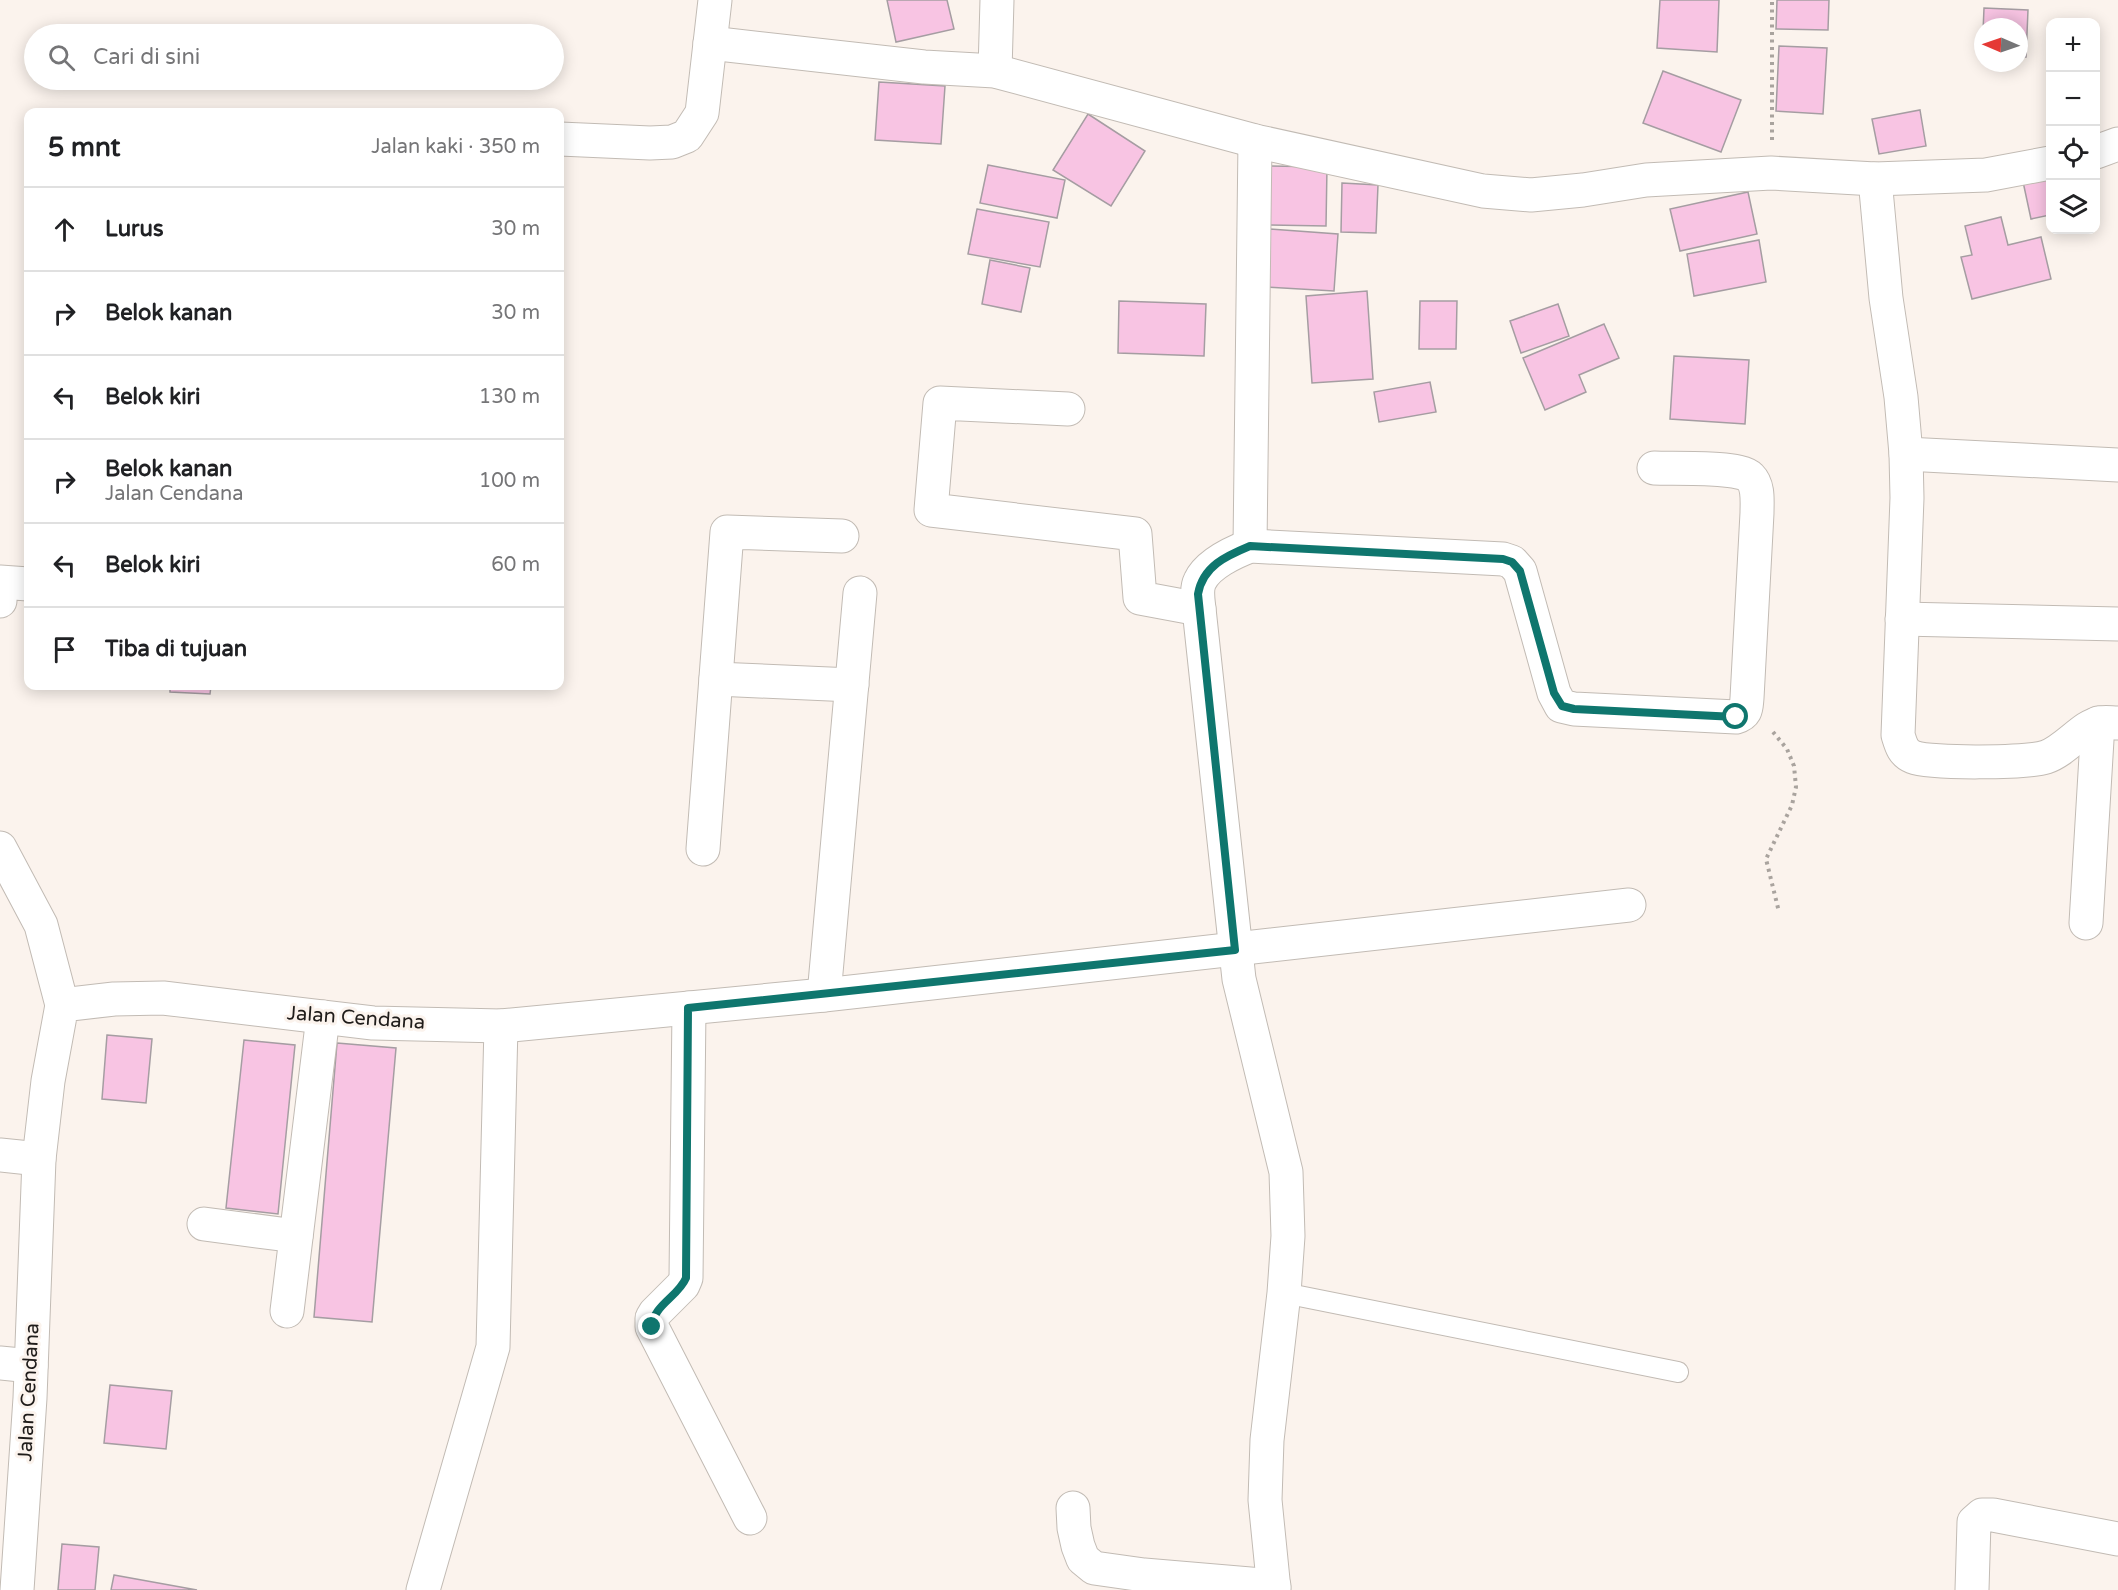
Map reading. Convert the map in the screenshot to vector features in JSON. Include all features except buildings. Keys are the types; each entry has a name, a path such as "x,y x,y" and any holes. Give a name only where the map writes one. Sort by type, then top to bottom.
{"street":[{"path":"564,139 650,143 672,142 687,136 702,113 715,0"},
{"path":"994,71 997,0"},
{"path":"710,43 924,67 994,71 1255,141 1483,191 1531,195 1646,180 1772,173 1875,179 1986,176 2046,164"},
{"path":"1250,546 1255,141"},
{"path":"2100,151 2118,144"},
{"path":"1875,179 1886,298 1901,397 1906,454 1907,498 1898,735 1903,749 1911,756 1927,760 2016,761 2045,758 2108,723"},
{"path":"1068,409 940,403 931,510 1135,534 1140,598 1199,609"},
{"path":"1906,454 2118,465"},
{"path":"1073,1508 1078,1546 1083,1559 1094,1568 1274,1588 1265,1500 1266,1464 1288,1236 1286,1172 1239,979 1199,609 1200,580 1222,559 1250,546 1503,559 1512,562 1520,571 1554,693 1562,706 1574,709 1736,717 1743,715 1746,712 1757,513 1755,484 1749,475 1736,471 1654,468"},
{"path":"703,849 727,532 842,536"},
{"path":"0,601 0,582 24,584"},
{"path":"824,995 860,593"},
{"path":"1902,620 2118,624"},
{"path":"716,679 852,685"},
{"path":"2086,923 2108,723"},
{"path":"0,848 41,925 62,1005"},
{"name":"Jalan Cendana","path":"17,1590 16,1364 48,1081 62,1005 114,999 163,998 373,1023 501,1026 824,995 1629,905"},
{"path":"688,1008 686,1278 683,1285 655,1313 652,1327 750,1518"},
{"path":"287,1311 323,1017"},
{"path":"423,1590 493,1347 501,1026"},
{"path":"0,1155 39,1159"},
{"path":"204,1224 296,1236"},
{"path":"1972,1590 1973,1528 1974,1522 1982,1515 1993,1515 2118,1539"}],"lane":[{"path":"1284,1293 1678,1372"}],"path":[{"path":"1772,1 1772,173"},
{"path":"1746,712 1777,736 1787,749 1794,766 1796,788 1792,805 1766,860 1779,912"}],"route":[{"path":"652,1327 652,1318 655,1313 683,1285 686,1278 688,1008 1235,950 1198,594 1200,580 1222,559 1234,552 1250,546 1503,559 1512,562 1520,571 1554,693 1562,706 1574,709 1736,717"}]}
